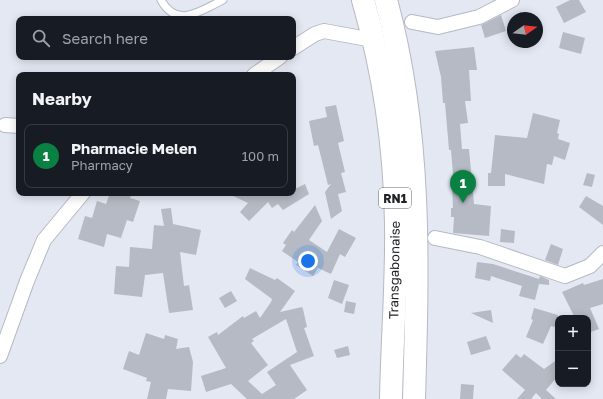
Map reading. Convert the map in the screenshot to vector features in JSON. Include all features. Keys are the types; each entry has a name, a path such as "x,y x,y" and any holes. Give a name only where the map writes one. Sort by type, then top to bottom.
{"highway":[{"name":"Transgabonaise","path":"363,0 385,94 395,195 396,256 391,399"},
{"name":"Transgabonaise","path":"386,0 406,90 414,160 417,257 414,399"}],"street":[{"path":"412,22 438,27 479,16 512,0"},
{"path":"296,46 315,34 324,31 373,40"},
{"path":"258,72 276,60"},
{"path":"0,356 27,281 44,240 81,196"},
{"path":"435,238 480,247 565,276 590,266 603,253"}],"lane":[{"path":"161,0 171,14 177,16 199,11 223,0"}],"building":[{"path":"570,0 579,0 586,12 564,23 556,7"},
{"path":"501,15 506,31 485,38 481,25"},
{"path":"563,32 585,38 581,54 559,48"},
{"path":"474,47 477,70 469,70 471,101 465,101 468,123 460,124 462,149 469,149 474,204 491,206 489,236 453,233 454,217 451,217 451,208 453,208 452,186 454,186 451,150 449,150 445,103 443,103 441,77 435,51"},
{"path":"336,105 344,141 338,143 345,172 341,173 346,192 338,194 342,211 331,219 325,192 331,184 328,185 318,145 314,146 309,121 327,117 325,107"},
{"path":"533,113 560,120 557,133 559,134 558,139 570,143 565,160 554,156 552,165 547,164 544,184 505,174 505,186 488,186 488,173 491,173 495,135 527,138"},
{"path":"587,173 595,175 592,187 583,185"},
{"path":"305,184 309,194 283,210 278,204 272,208 268,202 249,221 240,212 248,203 233,196 296,196 296,188"},
{"path":"109,196 131,196 130,198 140,201 133,222 127,220 121,238 107,234 104,247 78,239 85,216 92,218 97,201 106,204"},
{"path":"586,196 603,206 603,225 579,207"},
{"path":"315,205 322,221 309,240 327,252 339,229 356,238 345,257 340,254 331,274 318,268 313,276 296,265 298,262 282,251 286,245 283,243 292,230 294,232"},
{"path":"171,208 173,224 201,230 196,255 180,252 184,286 189,285 193,310 169,313 163,273 145,275 142,297 114,294 116,266 129,267 130,247 152,249 154,225 164,226 161,209"},
{"path":"501,229 515,231 514,243 500,242"},
{"path":"551,244 563,249 558,265 545,260"},
{"path":"477,262 493,264 539,279 540,276 549,280 549,285 539,284 535,300 519,296 522,286 491,276 490,281 475,278"},
{"path":"250,268 275,280 277,278 295,291 280,312 302,307 303,309 307,327 304,328 314,356 290,365 307,390 294,399 247,399 231,384 206,392 201,376 226,368 208,337 217,332 218,335 243,316 244,318 256,311 260,318 271,302 272,299 245,279","holes":["286,319 297,352 267,372 276,385 262,394 248,381 268,365 251,343 254,341 252,339"]},
{"path":"603,279 603,304 590,308 599,329 591,332 591,315 574,315 562,292 583,283 584,285"},
{"path":"334,280 349,285 342,304 328,298"},
{"path":"231,291 237,301 225,308 219,298"},
{"path":"346,301 356,303 354,314 344,312"},
{"path":"534,308 558,315 555,315 555,327 551,326 543,344 526,337 533,320 531,319"},
{"path":"491,310 493,323 471,313"},
{"path":"146,333 164,339 165,335 178,339 176,349 189,347 193,362 191,391 168,389 166,399 147,399 151,382 146,381 147,378 123,369 129,351 139,355"},
{"path":"486,336 491,349 471,355 467,342"},
{"path":"348,346 350,355 337,358 334,350"},
{"path":"516,354 521,358 524,354 544,369 555,361 555,380 546,390 556,399 542,399 536,393 531,399 517,399 525,390 502,370"},
{"path":"461,384 474,385 473,399 460,399"}],"place":[{"name":"Pharmacie Melen","path":"463,203"}]}
